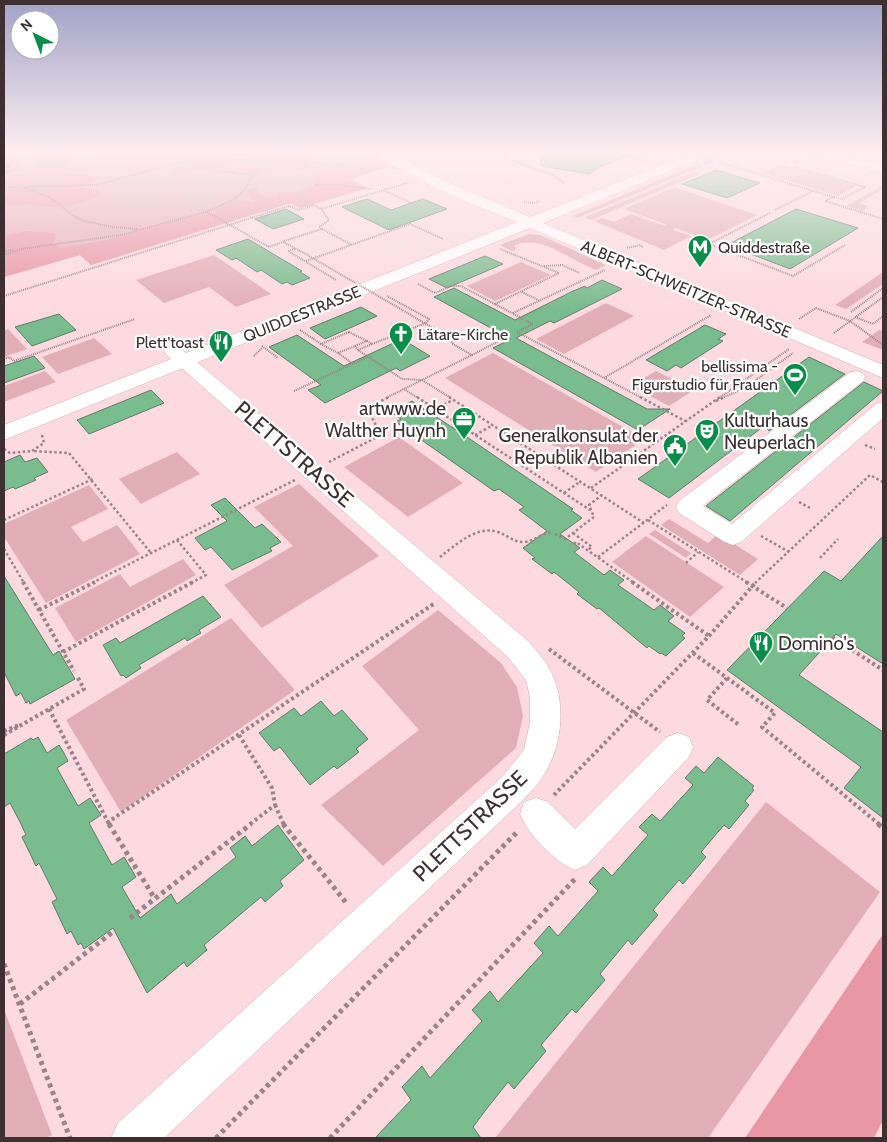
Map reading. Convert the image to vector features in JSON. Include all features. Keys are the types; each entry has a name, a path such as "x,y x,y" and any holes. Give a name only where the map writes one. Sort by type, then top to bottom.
{"main road":[{"name":"ALBERT-SCHWEITZER-STRASSE","path":"504,203 531,212 883,360"},
{"name":"ALBERT-SCHWEITZER-STRASSE","path":"512,203 883,372"},
{"name":"QUIDDESTRASSE","path":"4,433 179,356 553,203"},
{"name":"QUIDDESTRASSE","path":"531,212 558,203"},
{"name":"QUIDDESTRASSE","path":"4,416 179,356"}],"street":[{"name":"PLETTSTRASSE","path":"133,1138 512,789 533,765 542,742 546,717 544,696 538,676 518,649 179,356"},
{"path":"856,377 687,507 733,536 883,408"},
{"path":"536,814 574,853 678,747"}],"path":[{"path":"57,203 84,221 112,227 144,229"},
{"path":"4,251 103,238 206,212 223,203"},
{"path":"322,209 340,203"},
{"path":"775,210 789,203"},
{"path":"832,203 883,219"},
{"path":"4,296 290,206 298,210 314,205 322,209 330,220 319,227 352,245"},
{"path":"206,212 232,224 269,247 322,228"},
{"path":"770,213 709,244 793,276 845,245"},
{"path":"306,262 410,224 443,239"},
{"path":"283,242 426,324 472,354"},
{"path":"628,247 640,245 643,247"},
{"path":"4,255 21,249"},
{"path":"296,249 288,251 336,280"},
{"path":"495,304 559,273 533,261 522,259 498,249"},
{"path":"543,266 562,265 580,273"},
{"path":"513,314 610,268"},
{"path":"414,282 435,293 450,286 461,286 533,324 511,335"},
{"path":"851,312 883,288"},
{"path":"521,292 540,301"},
{"path":"358,350 426,324 429,319 386,296"},
{"path":"834,333 883,297"},
{"path":"800,319 818,307 840,315"},
{"path":"816,308 850,321 883,345"},
{"path":"603,378 712,314"},
{"path":"855,317 873,324 883,316"},
{"path":"4,358 9,356 14,361 135,318"},
{"path":"321,344 349,332 372,344"},
{"path":"517,332 685,421"},
{"path":"310,337 353,363"},
{"path":"422,380 507,337"},
{"path":"338,354 367,341"},
{"path":"256,342 278,358"},
{"path":"354,346 402,379 422,380 644,523"},
{"path":"254,356 263,347"},
{"path":"591,488 789,348"},
{"path":"709,404 744,388 793,352"},
{"path":"294,390 368,357"},
{"path":"306,385 312,389"},
{"path":"404,389 590,510"},
{"path":"435,410 453,400"},
{"path":"475,435 493,425"},
{"path":"32,451 44,443 44,437 39,431"},
{"path":"4,449 10,453 32,451 69,453 93,479 151,554"},
{"path":"517,462 535,452"},
{"path":"216,1138 693,653 752,586 870,475 883,482"},
{"path":"4,520 93,479"},
{"path":"564,493 581,481"},
{"path":"425,567 471,536 488,530 499,532 514,541 522,542 529,541 544,532 553,533 565,539 594,517 588,505 602,495"},
{"path":"648,520 787,608"},
{"path":"745,526 789,552"},
{"path":"573,533 592,547 588,550"},
{"path":"820,558 838,539"},
{"path":"39,610 177,540 206,575 63,652"},
{"path":"574,544 576,542 588,550 618,574 709,636"},
{"path":"4,549 74,671"},
{"path":"686,562 698,552"},
{"path":"108,822 452,592"},
{"path":"832,638 883,670"},
{"path":"693,653 775,713 762,727 883,828"},
{"path":"4,735 84,689 77,676"},
{"path":"727,678 707,700 739,725"},
{"path":"49,709 108,822 155,899"},
{"path":"635,712 678,747"},
{"path":"4,731 12,726 24,723"},
{"path":"239,734 272,788 275,805 282,823 365,926"},
{"path":"130,918 275,805"},
{"path":"330,1138 580,874"},
{"path":"20,1004 114,931"},
{"path":"4,964 70,1138"}],"shaded area":[{"path":"4,203 290,203 91,265 80,255 4,277"},
{"path":"4,203 78,203 46,207"},
{"path":"230,203 290,203 91,265 80,255 4,277 4,236 27,231 55,233 56,238 51,245 59,246 60,248 108,240 199,215 217,214 215,210"},
{"path":"292,203 316,203 300,208"},
{"path":"292,203 316,203 300,208"},
{"path":"603,203 613,203 577,218 573,216"},
{"path":"618,203 631,203 591,220 585,217"},
{"path":"637,203 722,203 757,215 708,240 675,228 673,230 691,236 664,250 594,221 603,218 614,222 631,214 665,226 667,225 624,209"},
{"path":"851,203 860,203 868,206 863,211 846,206"},
{"path":"529,234 540,235 606,265 596,270 557,250 536,243 515,245 516,250 512,251 500,245"},
{"path":"214,255 271,294 236,307 209,287 164,303 136,280"},
{"path":"521,262 551,275 495,301 467,286"},
{"path":"883,272 883,284 846,309 835,305"},
{"path":"606,303 634,316 564,354 536,339"},
{"path":"8,329 27,349 4,357 4,331"},
{"path":"879,330 883,331 883,350 862,342"},
{"path":"94,338 112,354 58,374 42,357"},
{"path":"493,353 644,439 596,472 445,378"},
{"path":"45,371 56,382 4,402 4,386"},
{"path":"656,371 694,390 669,406 631,386"},
{"path":"399,437 463,483 408,517 344,467"},
{"path":"177,452 200,474 141,504 119,479"},
{"path":"299,484 379,556 262,628 224,585 293,546 254,507"},
{"path":"89,485 108,509 71,527 83,542 117,525 140,554 46,603 4,537 4,524"},
{"path":"669,519 708,543 718,534 758,559 740,575 661,525"},
{"path":"655,530 691,553 686,558 649,534"},
{"path":"646,536 724,587 690,617 612,562"},
{"path":"183,559 196,575 76,642 55,608 120,574 130,587"},
{"path":"438,610 501,663 517,687 523,716 516,748 383,866 321,805 419,730 362,666"},
{"path":"231,618 295,690 121,812 66,720"},
{"path":"766,802 880,892 708,1138 495,1138"},
{"path":"883,934 883,1120 874,1138 745,1138"},
{"path":"4,1009 52,1135 46,1138 4,1138"}],"building":[{"path":"354,203 376,203 391,210 411,203 433,203 447,209 389,230 342,207"},
{"path":"286,209 304,219 273,229 255,219"},
{"path":"796,209 858,228 790,269 727,245"},
{"path":"248,239 302,271 300,272 310,278 292,285 287,282 282,284 261,270 257,272 236,258 232,260 216,250"},
{"path":"485,256 503,264 447,288 429,279"},
{"path":"602,280 622,289 554,323 550,321 516,338 647,409 670,409 638,430 493,348 511,339 434,297 454,288 515,320 571,292 585,286 587,288"},
{"path":"361,307 377,316 325,339 310,328"},
{"path":"59,314 76,330 32,346 15,327"},
{"path":"705,325 726,334 718,339 723,341 681,368 676,365 667,371 646,360"},
{"path":"297,335 344,366 402,339 430,356 400,371 396,368 325,403 308,390 321,385 269,347"},
{"path":"34,356 45,368 4,383 4,366"},
{"path":"809,357 845,374 769,431 764,426 669,498 638,479"},
{"path":"864,382 883,391 730,521 706,506"},
{"path":"151,390 164,403 89,434 77,420"},
{"path":"412,401 573,509 571,510 582,518 560,534 580,548 574,552 604,575 610,570 624,580 618,585 654,610 660,605 674,616 668,621 685,633 682,636 685,638 666,656 649,646 647,648 599,608 597,609 577,594 579,592 554,572 552,574 532,559 535,558 523,548 547,531 519,510 524,507 499,489 494,491 396,422 401,419 391,412"},
{"path":"20,455 25,462 37,458 48,472 34,478 36,480 15,489 13,487 4,491 4,462"},
{"path":"225,498 255,528 262,524 281,542 270,548 272,551 232,570 211,547 205,550 195,538 227,521 211,505"},
{"path":"883,536 883,664 836,634 799,675 883,732 883,818 844,788 861,767 727,670 824,571 841,581"},
{"path":"4,576 53,655 59,651 75,679 30,704 29,701 26,703 21,693 16,696 4,672"},
{"path":"203,596 221,617 199,630 201,633 187,641 185,638 139,665 141,668 126,678 123,675 121,676 103,645 116,638 120,643"},
{"path":"321,701 334,716 342,710 368,739 356,749 359,752 337,769 334,766 310,785 280,747 274,751 259,733 294,708 301,716"},
{"path":"38,737 47,753 59,745 64,753 68,761 57,768 78,806 90,798 101,815 89,823 112,865 124,857 136,877 122,887 140,918 171,894 177,904 236,857 230,848 245,836 252,846 278,825 304,860 280,881 283,886 265,902 261,897 204,945 207,950 187,967 184,962 147,993 113,928 84,949 81,943 78,945 71,931 67,934 52,902 57,899 39,863 36,866 22,837 26,835 20,822 10,803 4,807 4,754 31,738 33,740"},
{"path":"718,757 754,786 752,788 754,790 745,801 749,805 729,829 724,825 701,852 706,857 683,884 679,880 653,910 658,915 632,945 628,940 600,974 605,980 576,1013 572,1009 541,1045 546,1051 514,1089 508,1082 473,1127 481,1138 375,1138 411,1100 402,1087 422,1066 430,1078 482,1021 472,1010 490,991 498,1002 543,953 534,943 549,926 558,936 598,891 589,882 603,867 612,876 648,835 639,827 652,814 660,821 693,785 685,778 696,766 704,773"}],"place":[{"name":"Quiddestraße","path":"700,268"},
{"name":"Lätare-Kirche","path":"401,355"},
{"name":"Plett'toast","path":"221,363"},
{"name":"bellissima - Figurstudio für Frauen","path":"795,396"},
{"name":"artwww.de Walther Huynh","path":"464,440"},
{"name":"Kulturhaus Neuperlach","path":"707,452"},
{"name":"Generalkonsulat der Republik Albanien","path":"675,467"},
{"name":"Domino's","path":"761,664"}]}
